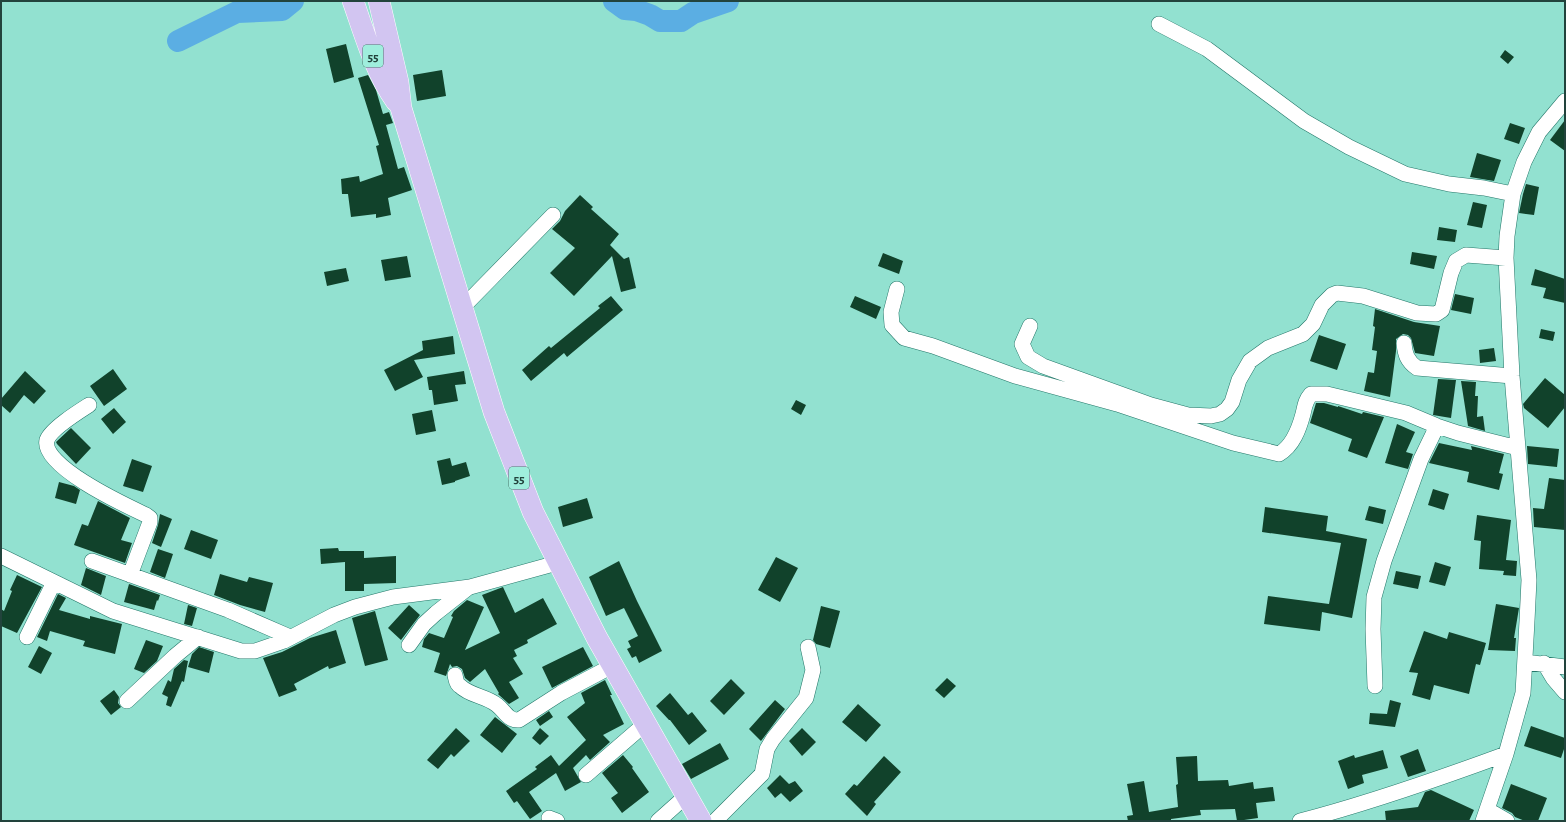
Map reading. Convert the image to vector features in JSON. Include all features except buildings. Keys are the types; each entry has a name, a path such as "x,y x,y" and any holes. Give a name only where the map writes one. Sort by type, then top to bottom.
{"highway":[{"name":"55","path":"353,1 370,49 385,84 401,108"},
{"name":"55","path":"379,1 398,82 401,108 461,309 494,412 533,512 612,666 701,821"}],"street":[{"path":"1159,24 1208,49 1304,121 1405,174 1449,184 1484,188 1513,194"},
{"path":"1507,821 1486,815 1506,754 1523,693 1528,580 1512,376 1506,258 1513,194 1524,162 1539,132 1565,101"},
{"path":"461,309 553,215"},
{"path":"1030,326 1022,344 1028,357 1043,366 1151,405 1188,414 1211,416 1220,414 1227,409 1232,402 1238,380 1250,361 1268,348 1303,334 1313,324 1322,305 1332,295 1337,293 1363,296 1417,313 1436,314 1442,310 1451,274 1456,261 1466,255 1506,258"},
{"path":"897,288 891,312 892,326 904,338 933,346 1015,376 1117,404 1233,443 1279,454 1286,450 1297,434 1306,400 1311,394 1327,394 1406,413 1437,426 1518,448"},
{"path":"1404,343 1406,355 1410,363 1417,368 1512,376"},
{"path":"89,405 51,433 47,441 47,448 62,467 108,496 150,518 150,522 130,575"},
{"path":"1375,686 1373,629 1374,597 1384,561 1421,459 1437,426"},
{"path":"1,556 114,611 240,651 255,652 284,641 334,615 355,607 393,597 470,587 558,563"},
{"path":"92,561 228,610 290,637"},
{"path":"27,637 54,582"},
{"path":"409,645 424,624 470,587"},
{"path":"127,701 175,656 198,638"},
{"path":"715,821 762,774 767,748 806,698 813,670 808,647"},
{"path":"1525,662 1544,663 1565,667"},
{"path":"1544,663 1553,678 1565,692"},
{"path":"455,675 458,685 461,688 469,693 496,704 510,719 519,720 561,693 612,666"},
{"path":"586,775 645,724"},
{"path":"1300,821 1434,781 1506,754"},
{"path":"658,821 686,796"}],"waterway":[{"path":"178,41 237,12 282,10 293,1"},
{"path":"614,1 625,9 636,10 650,15 660,21 681,21 693,13 728,1"}]}
